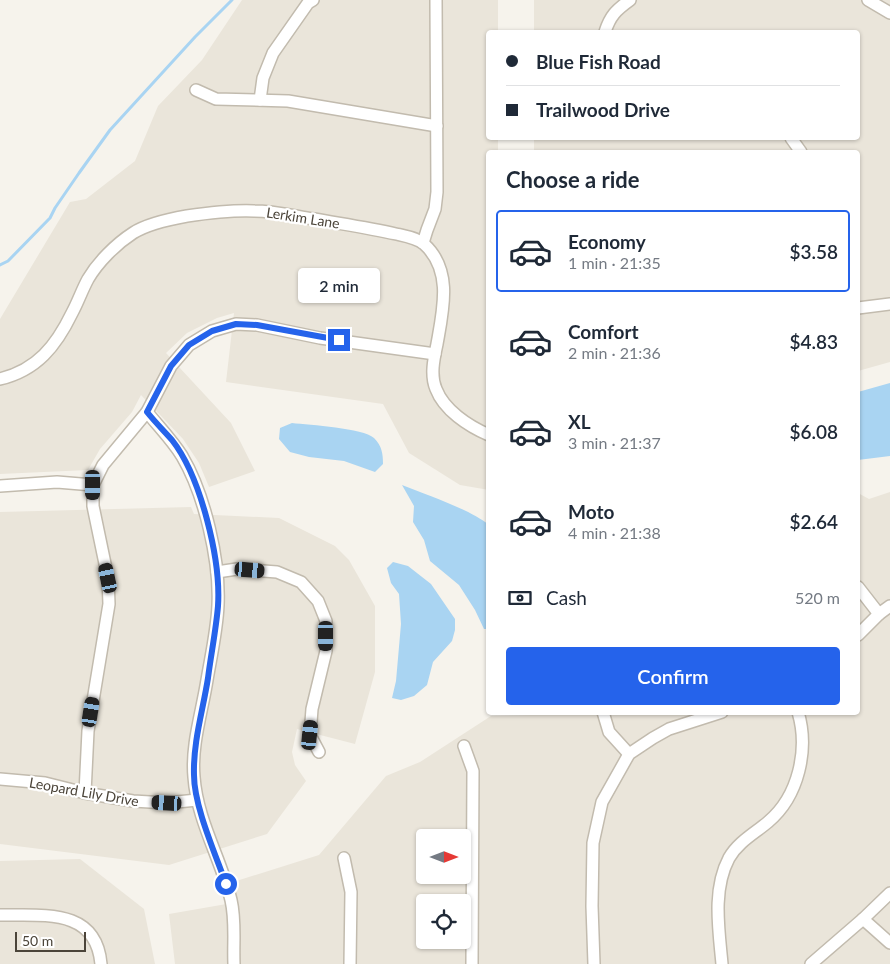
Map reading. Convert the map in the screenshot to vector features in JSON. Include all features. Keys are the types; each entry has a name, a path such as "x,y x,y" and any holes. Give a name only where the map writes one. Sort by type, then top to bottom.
{"street":[{"path":"260,100 263,78 273,52 308,3 313,0"},
{"path":"436,0 436,209 426,230 423,243 440,266 444,280 443,305 433,376 435,388 440,397 461,419 486,433"},
{"path":"606,30 616,10 630,0"},
{"path":"868,0 890,13"},
{"path":"196,90 216,99 288,101 437,126"},
{"name":"Lerkim Lane","path":"0,380 14,376 40,359 59,340 88,279 104,258 134,232 167,219 200,214 254,211 280,213 372,229 409,237 423,243"},
{"path":"860,308 890,304"},
{"path":"85,793 88,730 109,604 108,578 93,506 93,485 103,465 147,412 171,366 189,345 212,331 236,324 257,325 320,338 435,354"},
{"path":"147,412 172,441 193,479 202,504 217,572 218,606 208,679 194,754 194,777 197,800 231,901 234,964"},
{"path":"0,486 57,482 93,485"},
{"path":"217,572 237,569 278,572 301,582 318,601 326,621 326,652 312,709 310,735 319,752"},
{"path":"860,590 879,614"},
{"path":"860,632 890,606"},
{"path":"604,715 609,732 629,754"},
{"path":"594,964 592,906 593,843 602,802 629,754 669,729 713,715"},
{"path":"722,964 718,914 722,877 730,857 747,837 770,821 783,806 794,784 802,757 802,724 799,715"},
{"path":"464,746 473,771 472,964"},
{"name":"Leopard Lily Drive","path":"0,779 45,783 85,793 134,801 167,803 197,800"},
{"path":"344,858 351,892 350,964"},
{"path":"810,964 863,919 890,893"},
{"path":"0,915 58,916 74,921 90,934 100,954 101,964"},
{"path":"863,919 890,943"}],"shaded area":[{"path":"242,0 498,0 498,30 486,30 486,140 498,140 498,150 486,150 486,489 460,485 409,453 383,404 226,382 234,313 217,318 187,333 166,353 231,423 255,471 209,487 199,463 183,439 141,395 132,412 100,449 88,470 0,474 0,319 70,202 86,199 135,161 158,106 202,60"},
{"path":"534,0 890,0 890,362 860,370 860,150 534,150 534,140 860,140 860,30 534,30"},
{"path":"890,492 890,964 175,964 169,914 238,902 233,882 319,855 386,776 420,762 491,716 860,715 860,494 869,499"},
{"path":"191,507 194,514 279,518 335,546 349,560 375,606 375,672 355,744 297,729 292,752 295,765 306,781 267,834 169,865 0,844 0,512"},
{"path":"80,859 144,909 155,964 0,964 0,861"}],"water":[{"path":"890,383 890,456 860,460 860,391"},
{"path":"292,423 336,428 368,435 377,441 382,453 383,464 375,472 344,461 309,457 290,452 279,439 280,428"},
{"path":"402,485 471,513 486,523 486,629 484,629 475,610 459,585 430,561 424,540 413,522 414,506"},
{"path":"393,562 408,566 431,584 455,619 452,641 433,662 427,685 414,696 401,700 392,698 396,681 401,624 399,594 391,583 387,568"}],"waterway":[{"path":"0,265 8,261 50,218 55,208 110,130 195,37 232,0"}],"route":[{"path":"226,884 197,800 194,777 194,754 208,679 218,606 217,572 208,526 193,479 172,441 147,412 171,366 189,345 212,331 236,324 257,325 339,340"}]}
